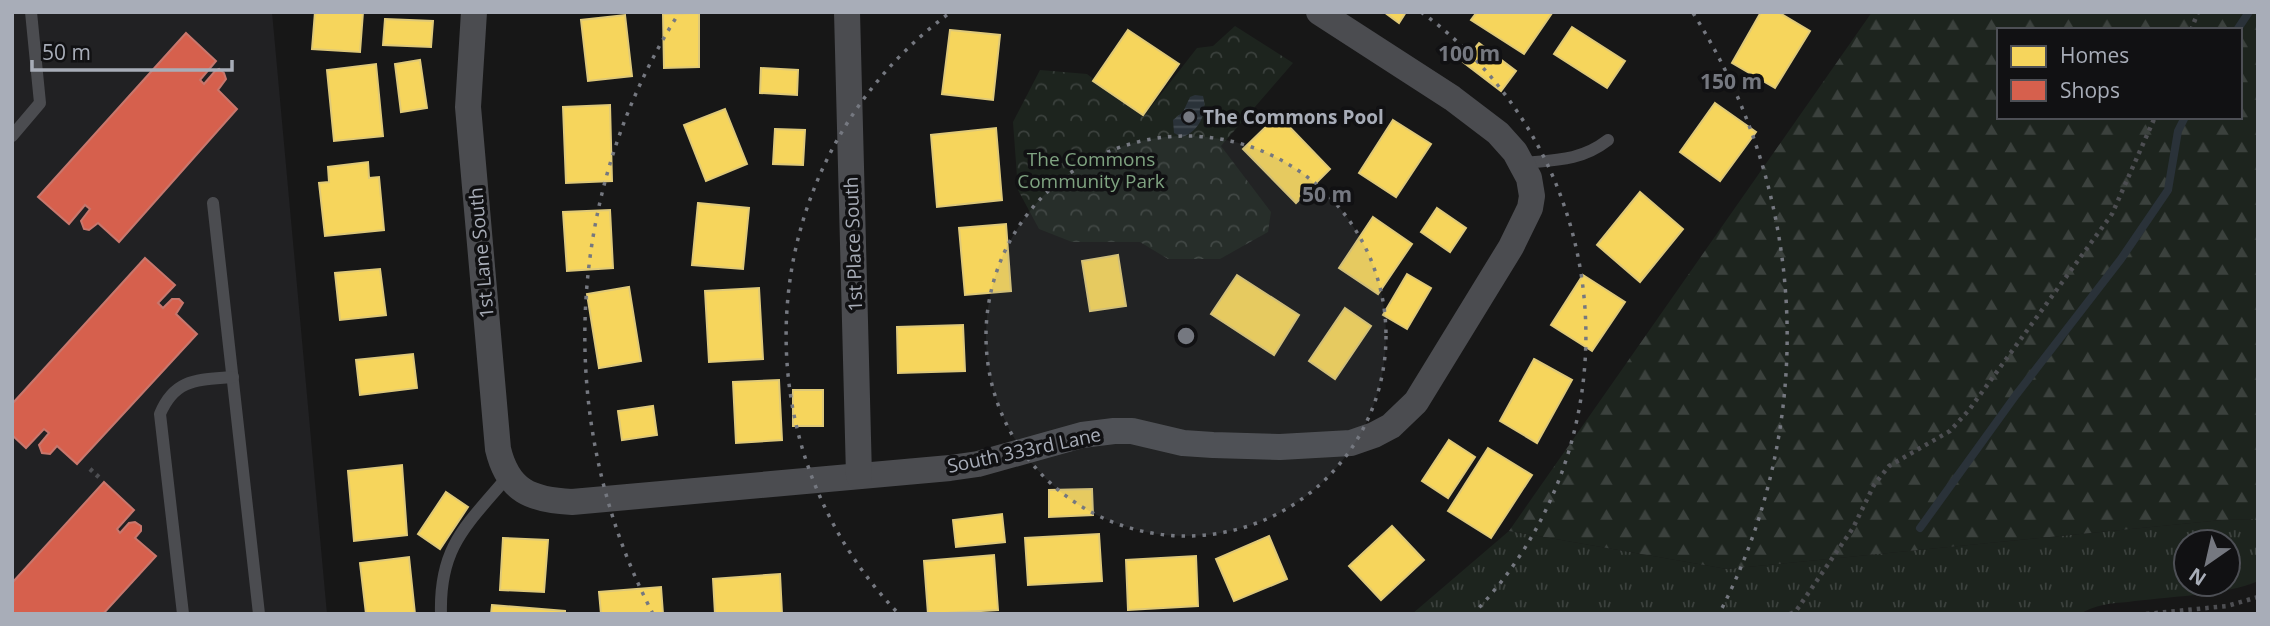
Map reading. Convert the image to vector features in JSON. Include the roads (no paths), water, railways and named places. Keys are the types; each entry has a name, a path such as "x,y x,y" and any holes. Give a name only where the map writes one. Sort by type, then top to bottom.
{"street":[{"name":"1st Lane South","path":"474,12 468,107 498,449 502,466 513,482"},
{"name":"1st Place South","path":"847,12 859,476"},
{"path":"1319,12 1452,98 1498,133 1522,163"},
{"name":"South 333rd Lane","path":"513,482 536,498 572,502 978,464 1082,435 1114,431 1132,431 1183,443 1280,447 1351,443 1374,435 1396,421 1416,402 1511,247 1530,208 1532,195 1522,163"}],"lane":[{"path":"12,136 40,103 32,12"},
{"path":"1522,163 1565,160 1594,151 1608,140"},
{"path":"213,203 259,614"},
{"path":"183,614 160,414 166,399 178,388 200,380 233,377"},
{"path":"441,614 440,588 451,549 461,531 513,482"}],"waterway":[{"path":"2238,28 2249,12"},
{"path":"1920,528 2016,395 2121,259 2168,190 2178,131 2184,119"}],"place":[{"name":"The Commons Pool","path":"1189,117"}],"park label":[{"name":"The Commons Community Park","path":"1091,170"}]}
